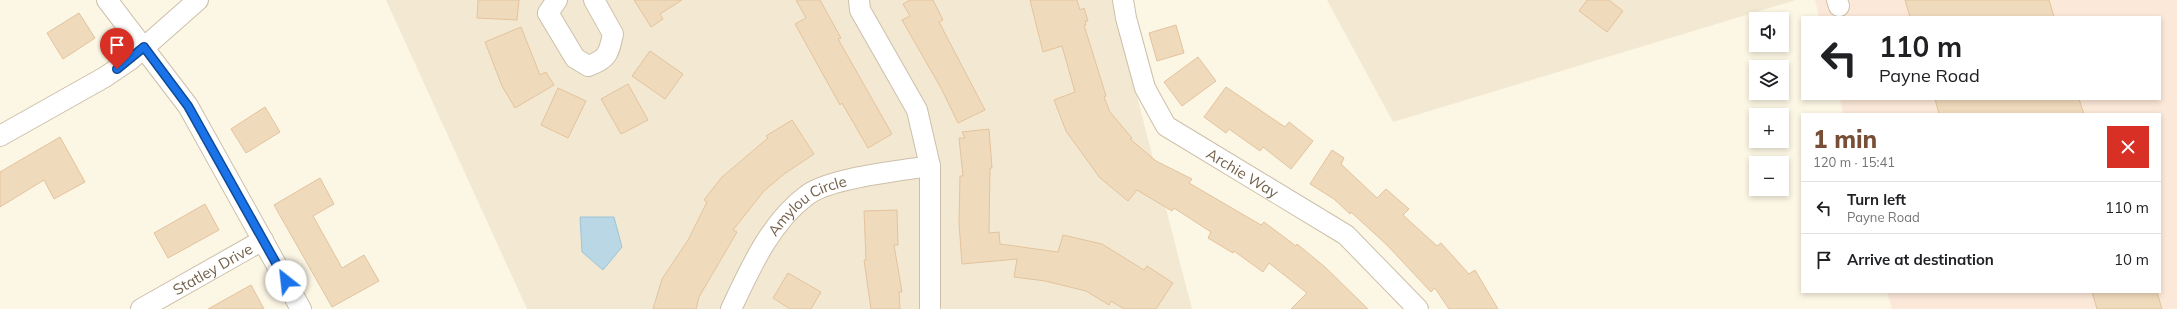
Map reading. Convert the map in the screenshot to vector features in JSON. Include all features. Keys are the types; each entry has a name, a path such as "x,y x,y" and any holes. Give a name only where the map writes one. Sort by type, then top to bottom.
{"street":[{"path":"107,0 188,106 301,309"},
{"path":"0,136 105,78 130,60 198,0"},
{"path":"557,0 548,13 575,58 588,66 602,61 609,51 613,34 594,0"},
{"path":"860,0 860,10 917,110 930,166 930,309"},
{"name":"Archie Way","path":"1123,0 1126,18 1145,88 1166,126 1346,235 1418,309"},
{"name":"Amylou Circle","path":"731,309 778,222 807,195 835,183 930,166"},
{"name":"Statley Drive","path":"141,309 263,240"}],"shaded area":[{"path":"386,0 1112,0 1192,309 527,309"},
{"path":"1327,0 1796,0 1756,12 1749,12 1749,14 1393,122"},
{"path":"1815,0 2177,0 2177,309 1892,309 1887,293 2161,293 2161,113 1843,113 1840,100 2161,100 2161,16 1819,16"}],"water":[{"path":"580,217 614,217 622,247 603,270 582,252"}],"building":[{"path":"478,0 519,0 517,20 477,18"},
{"path":"634,0 682,0 660,14 663,19 651,27"},
{"path":"796,0 820,0 841,38 838,39 892,134 868,148 842,103 840,105 795,24 806,18"},
{"path":"910,0 933,0 943,20 939,22 985,110 958,123 941,88 902,20 910,16 903,4"},
{"path":"1030,0 1077,0 1080,10 1084,8 1088,21 1085,21 1086,25 1084,25 1106,96 1104,97 1110,112 1132,138 1130,139 1156,161 1192,179 1189,183 1261,225 1264,222 1296,246 1297,244 1325,267 1368,309 1291,309 1307,293 1269,263 1263,272 1234,251 1233,253 1208,238 1211,232 1174,208 1172,211 1137,190 1128,201 1100,178 1066,131 1054,100 1075,92 1062,46 1043,52"},
{"path":"1587,0 1609,0 1623,11 1607,32 1579,11"},
{"path":"1905,0 2049,0 2054,16 1910,16"},
{"path":"79,13 95,38 63,59 47,33"},
{"path":"1176,25 1184,53 1157,61 1149,33"},
{"path":"521,27 540,75 546,72 554,85 515,108 502,86 485,42"},
{"path":"650,51 683,74 665,99 632,76"},
{"path":"1198,57 1216,81 1182,106 1164,82"},
{"path":"628,84 648,120 621,134 601,99"},
{"path":"1226,87 1285,127 1289,122 1313,141 1291,169 1263,147 1260,151 1229,129 1226,133 1204,117"},
{"path":"558,88 586,101 568,138 541,125"},
{"path":"1935,100 2079,100 2084,113 1939,113"},
{"path":"265,107 280,132 246,153 231,129"},
{"path":"792,120 814,154 784,174 764,191 733,230 737,232 699,297 696,309 653,309 662,279 688,240 707,202 704,200 722,177 768,138 766,136"},
{"path":"989,129 992,168 990,168 989,233 999,232 1000,244 1058,252 1063,235 1102,244 1144,270 1147,266 1173,283 1156,309 1124,309 1111,301 1109,305 1086,291 1045,281 1014,277 1017,259 962,264 959,223 960,176 963,176 959,138 965,138 962,132"},
{"path":"60,137 85,182 54,199 44,180 0,207 0,172"},
{"path":"1332,150 1344,158 1341,164 1377,198 1386,189 1409,209 1403,215 1437,246 1441,243 1469,274 1475,270 1498,309 1449,309 1435,288 1431,292 1387,245 1351,212 1350,214 1334,199 1310,184"},
{"path":"320,178 334,204 313,216 342,268 364,255 379,281 332,307 274,205"},
{"path":"205,204 219,230 168,258 154,233"},
{"path":"897,210 898,245 894,245 902,292 899,292 900,309 871,309 864,260 866,260 864,211"},
{"path":"788,273 821,292 811,309 790,309 773,298"},
{"path":"251,285 264,309 208,309"},
{"path":"2092,293 2157,293 2162,309 2097,309"}],"route":[{"path":"117,69 130,60 144,47 188,106 286,281"}]}
